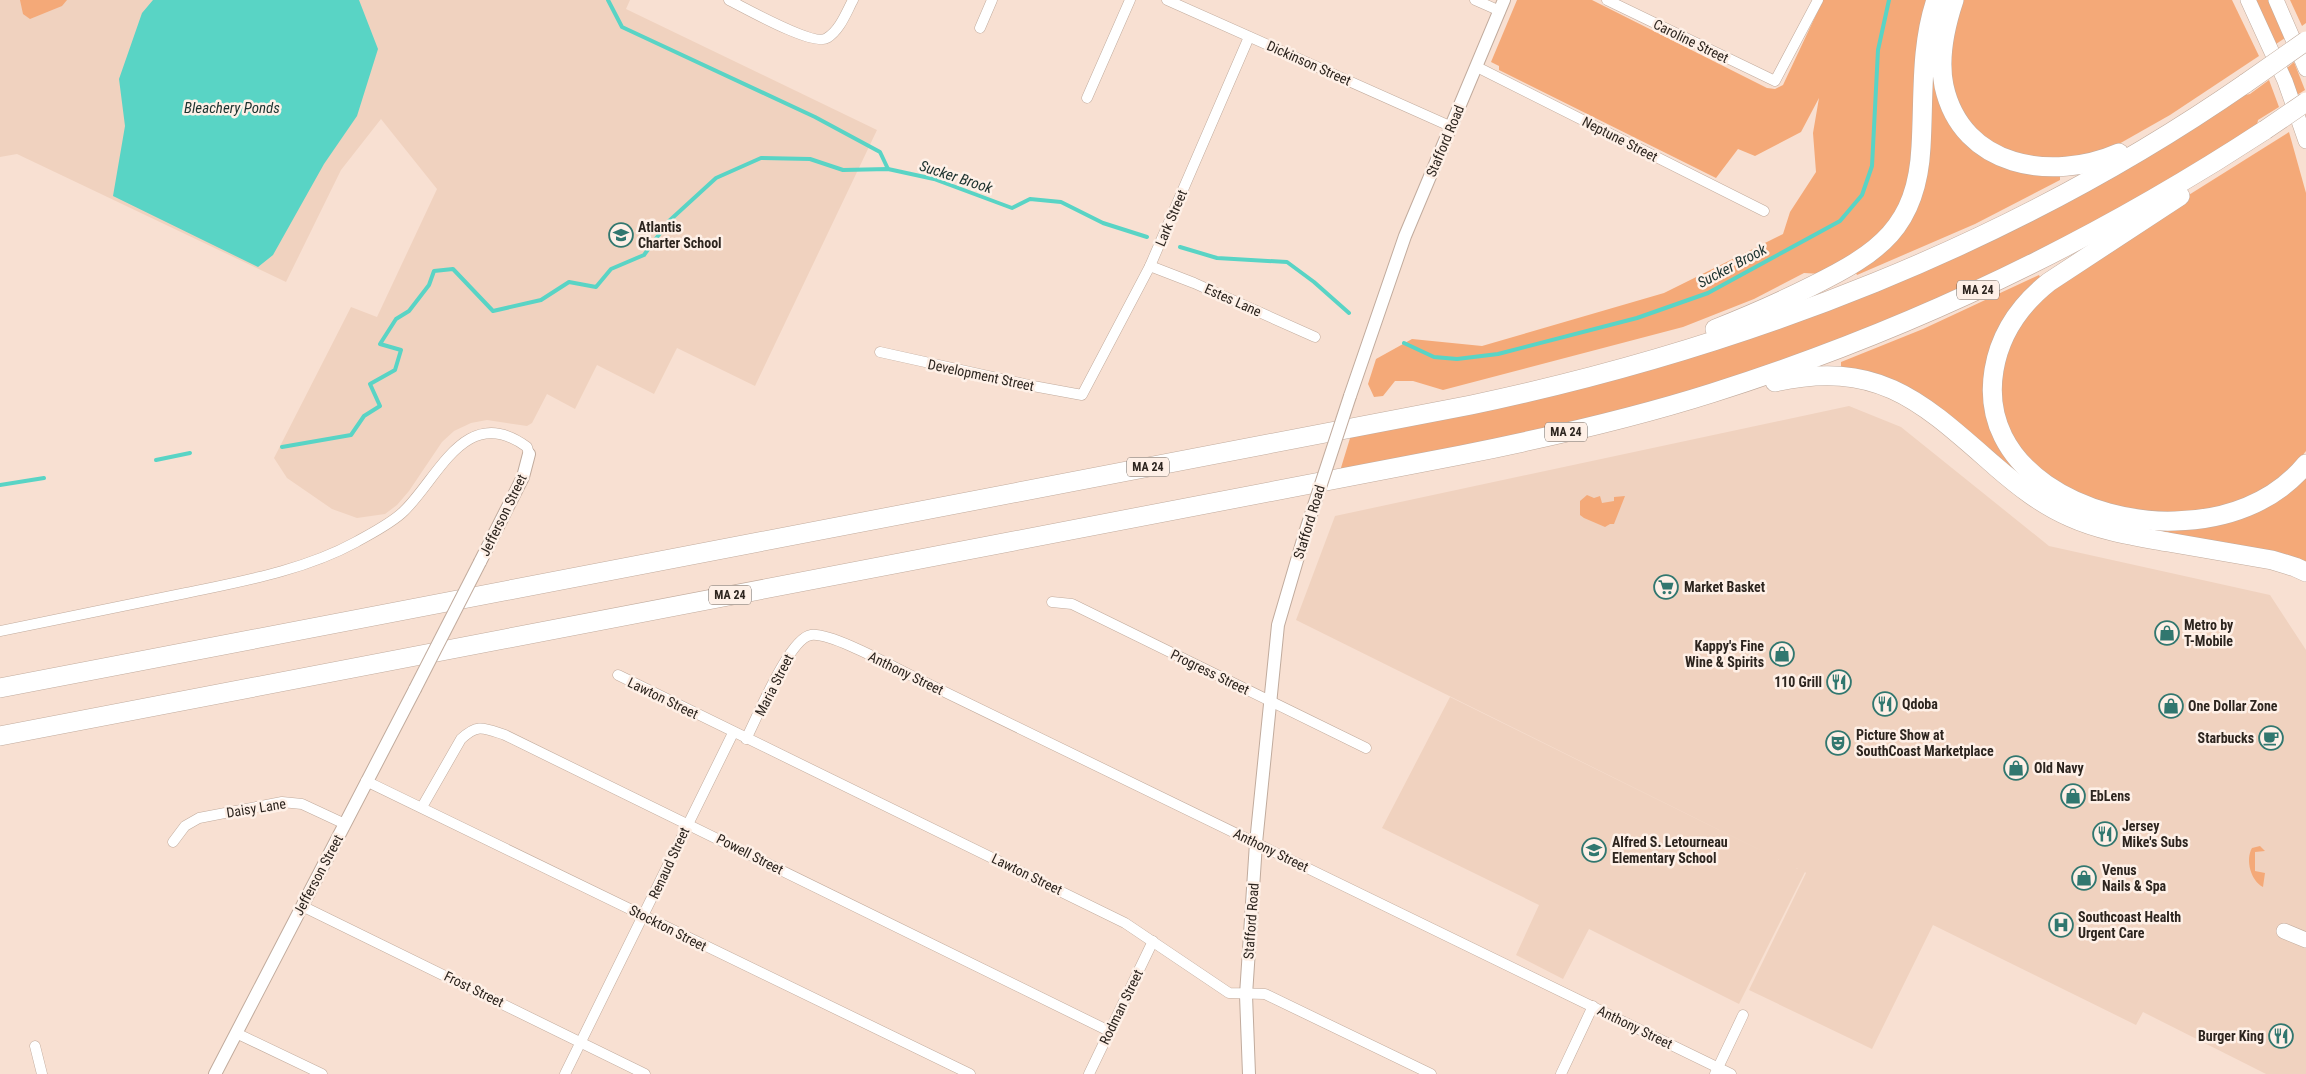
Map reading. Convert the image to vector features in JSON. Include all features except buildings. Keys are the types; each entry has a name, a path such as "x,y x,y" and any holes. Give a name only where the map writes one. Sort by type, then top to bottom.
{"highway":[{"path":"1471,405 1543,385 1714,330 1841,272 1876,249 1902,218 1914,193 1921,148 1926,38 1936,0"},
{"path":"1954,0 1946,27 1942,56 1947,99 1953,112 1971,136 1994,154 2020,164 2056,167 2104,159 2134,146 2245,84"},
{"name":"MA 24","path":"0,688 1471,405 1563,384 1680,353 1762,326 1882,280 1970,241 2077,186 2151,144 2245,84 2306,41"},
{"name":"MA 24","path":"0,736 1461,455 1587,427 1669,406 1751,380 1832,351 1990,284 2104,226 2259,134 2306,102"},
{"path":"2259,134 2188,191 2057,276 2031,297 2016,315 2000,346 1993,374 1993,405 1998,425 2007,444 2026,469 2048,486 2076,501 2120,516 2149,521 2174,522 2225,514 2251,505 2273,494 2292,479 2306,464"},
{"path":"1669,406 1798,377 1836,375 1861,378 1899,391 1922,404 2024,490 2069,517 2116,533 2272,560 2306,572"}],"main road":[{"path":"2248,0 2285,81 2306,141"},
{"path":"2276,0 2306,69"},
{"path":"2284,931 2306,940"}],"street":[{"path":"729,0 799,34 820,40 827,38 836,30 853,0"},
{"path":"980,28 992,0"},
{"path":"1087,98 1130,0"},
{"name":"Dickinson Street","path":"1167,0 1452,127"},
{"path":"1475,0 1502,6"},
{"name":"Caroline Street","path":"1607,0 1775,81 1818,0"},
{"name":"Stafford Road","path":"1249,1074 1246,995 1256,843 1278,625 1305,533 1405,236 1502,6"},
{"name":"Lark Street","path":"1082,395 1150,266 1249,37"},
{"name":"Neptune Street","path":"1477,66 1764,211"},
{"name":"Estes Lane","path":"1150,266 1194,283 1315,337"},
{"name":"Development Street","path":"880,352 1082,395"},
{"name":"Jefferson Street","path":"0,631 231,584 280,571 345,548 403,512 431,480 444,460 466,440 492,434 507,437 527,447 529,454 524,477 215,1074"},
{"name":"Progress Street","path":"1052,602 1072,604 1366,748"},
{"name":"Anthony Street","path":"807,636 820,634 850,646 1594,1006 1716,1071 1731,1074"},
{"name":"Maria Street","path":"746,739 789,653 802,638 807,636"},
{"name":"Lawton Street","path":"618,675 733,733 949,836 1125,923 1229,993 1246,995 1265,994 1431,1074"},
{"name":"Powell Street","path":"422,808 460,739 470,730 478,727 505,735 688,823 1109,1031"},
{"name":"Renaud Street","path":"565,1074 733,733"},
{"name":"Stockton Street","path":"366,781 532,863 644,915 734,962 970,1074"},
{"name":"Daisy Lane","path":"172,842 185,826 199,818 282,802 302,804 345,824"},
{"name":"Frost Street","path":"302,906 645,1074"},
{"name":"Rodman Street","path":"1089,1074 1152,941"},
{"path":"1561,1074 1594,1006"},
{"path":"1716,1071 1743,1015"},
{"path":"236,1033 322,1074"},
{"path":"35,1046 42,1074"}],"shaded area":[{"name":"Atlantis Charter School","path":"0,0 630,0 626,9 877,130 755,386 677,348 654,394 597,365 575,409 547,394 532,423 527,426 487,420 471,423 454,431 442,442 409,491 397,505 385,514 357,518 332,509 287,478 274,458 351,307 377,317 437,189 381,119 341,170 286,282 17,154 0,157"},
{"path":"20,0 67,0 62,6 30,19 23,14"},
{"path":"1517,0 1592,0 1767,88 1775,89 1783,85 1823,0 1928,0 1912,169 1897,212 1881,233 1862,251 1822,274 1804,273 1754,299 1683,327 1443,390 1413,381 1395,381 1383,396 1374,397 1368,384 1376,359 1412,339 1482,346 1664,293 1783,234 1790,212 1816,172 1813,133 1819,98 1801,132 1755,156 1738,149 1716,178 1499,70 1499,66 1491,62"},
{"path":"1960,0 2232,0 2259,56 2170,115 2110,149 2066,160 2016,157 1973,130 1951,92 1947,63"},
{"path":"2254,0 2268,0 2285,38 2276,44"},
{"path":"2290,0 2306,0 2306,23 2302,26"},
{"path":"2294,62 2305,90 2297,95 2287,68"},
{"path":"1935,72 1959,133 2060,174 2060,180 1975,224 1857,275 1855,271 1900,231 1930,73"},
{"path":"2269,80 2279,107 2258,120 2257,125 2205,158 2135,200 2059,241 2000,270 1880,323 1757,369 1631,408 1522,434 1340,471 1351,435 1798,321 2241,96 2250,94"},
{"path":"2289,132 2306,193 2306,451 2298,461 2260,493 2214,510 2165,515 2085,499 2032,467 2002,418 2001,359 2033,302 2168,208"},
{"path":"2039,275 2041,279 1986,375 2019,471 2016,476 1958,425 1841,368 1841,362 1923,329"},
{"path":"1849,406 1901,427 2049,546 2270,595 2306,650 2306,1074 2266,1074 2143,1012 2136,1025 1933,925 1872,1049 1749,990 1805,872 1739,1004 1589,929 1563,979 1516,955 1539,905 1382,828 1450,697 1798,869 1296,620 1335,516"},
{"path":"2306,472 2306,565 2151,533 2152,527 2179,527"},
{"path":"1587,495 1594,498 1600,496 1602,503 1614,501 1614,497 1625,496 1614,524 1605,527 1580,515 1580,501"},
{"path":"2260,846 2265,851 2255,852 2255,871 2265,873 2263,887 2255,880 2249,864 2252,848"}],"water":[{"name":"Bleachery Ponds","path":"153,0 359,0 378,49 357,116 324,164 273,255 258,267 113,196 125,126 119,79 142,13"}],"waterway":[{"path":"608,0 622,27 815,117 880,152 888,169"},
{"name":"Sucker Brook","path":"1404,343 1434,357 1457,359 1498,354 1637,318 1708,293 1840,221 1862,195 1872,166 1878,50 1889,0"},
{"name":"Sucker Brook","path":"282,447 351,435 364,416 380,406 370,384 395,370 401,350 380,344 396,319 409,311 429,285 434,271 453,269 493,311 541,300 569,282 596,287 611,269 644,255 669,221 716,178 761,158 810,159 843,170 888,169 934,179 1012,208 1030,199 1061,202 1103,223 1147,237"},
{"name":"Sucker Brook","path":"1180,247 1217,258 1287,262 1314,282 1349,313"},
{"name":"Sucker Brook","path":"156,460 190,453"},
{"name":"Sucker Brook","path":"0,485 44,478"}],"place":[{"name":"Atlantis Charter School","path":"621,235"},
{"name":"Market Basket","path":"1666,587"},
{"name":"Metro by T-Mobile","path":"2167,633"},
{"name":"Kappy's Fine Wine & Spirits","path":"1782,654"},
{"name":"110 Grill","path":"1839,682"},
{"name":"Qdoba","path":"1885,704"},
{"name":"One Dollar Zone","path":"2171,706"},
{"name":"Starbucks","path":"2271,738"},
{"name":"Picture Show at SouthCoast Marketplace","path":"1838,743"},
{"name":"Old Navy","path":"2016,768"},
{"name":"EbLens","path":"2073,796"},
{"name":"Jersey Mike's Subs","path":"2105,834"},
{"name":"Alfred S. Letourneau Elementary School","path":"1594,850"},
{"name":"Venus Nails & Spa","path":"2084,878"},
{"name":"Southcoast Health Urgent Care","path":"2061,925"},
{"name":"Burger King","path":"2281,1036"}]}
